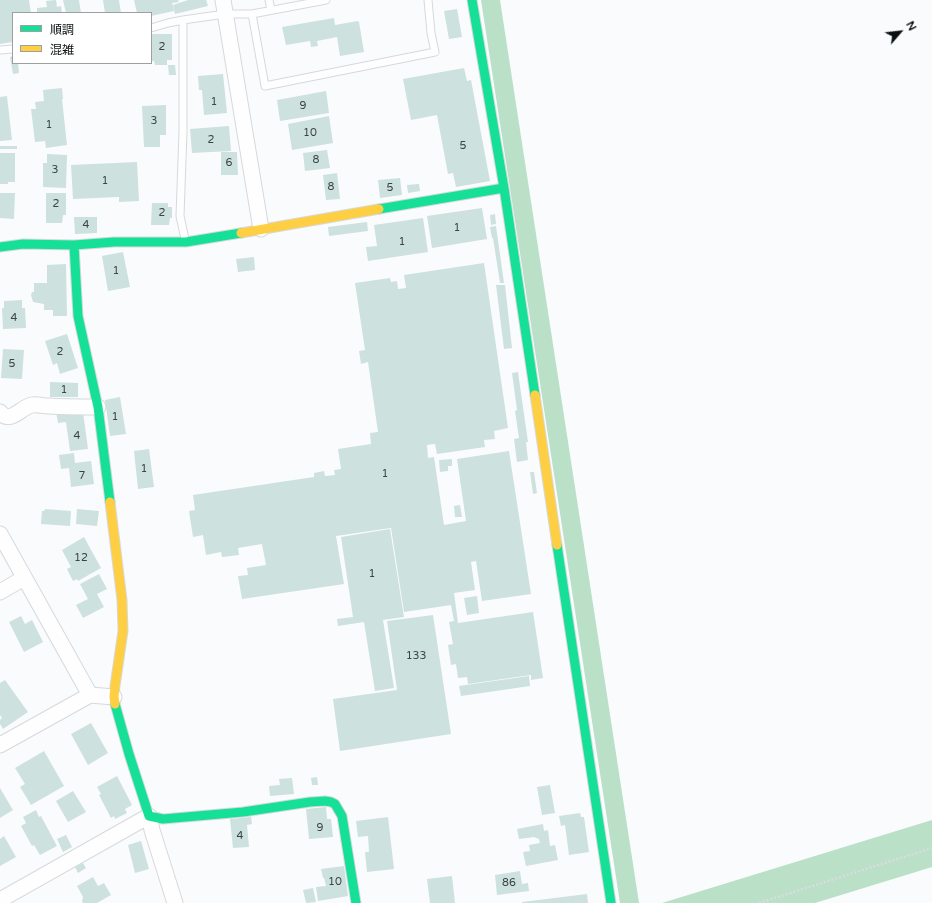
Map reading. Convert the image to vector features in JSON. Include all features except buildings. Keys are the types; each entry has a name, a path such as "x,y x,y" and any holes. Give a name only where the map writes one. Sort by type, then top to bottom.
{"street":[{"path":"472,0 504,188 611,903"},
{"path":"224,7 261,229"},
{"path":"0,247 23,244 74,245 114,242 186,242 504,188"},
{"path":"74,245 78,316 98,407 124,616 114,697 129,754 144,798 152,830 175,903"},
{"path":"0,412 3,416 7,417 33,405 98,407"},
{"path":"0,534 90,695"},
{"path":"0,592 24,578"},
{"path":"0,745 90,695 114,697"},
{"path":"0,900 149,816 163,819 326,802 332,803 338,807 342,816 356,903"}],"lane":[{"path":"269,0 270,10"},
{"path":"152,28 224,7 252,14 326,0"},
{"path":"252,14 265,86 435,52 428,0"},
{"path":"183,20 183,131 180,216 186,242"},
{"path":"0,50 12,49"}],"path":[{"path":"759,903 932,848"}],"green space":[{"path":"481,0 500,0 639,903 620,903"},
{"path":"932,820 932,867 815,903 662,903"}],"traffic: fast":[{"path":"472,0 504,188 535,395"},
{"path":"379,209 504,188"},
{"path":"0,247 23,244 74,245 114,242 186,242 241,233"},
{"path":"74,245 78,316 98,407 110,502"},
{"path":"557,545 611,903"},
{"path":"115,704 149,816 163,819 243,812 310,802 331,802 335,804 342,816 356,903"}],"traffic: slow":[{"path":"241,233 379,209"},
{"path":"535,395 557,545"},
{"path":"110,502 122,600 123,631 115,686 115,704"}]}
